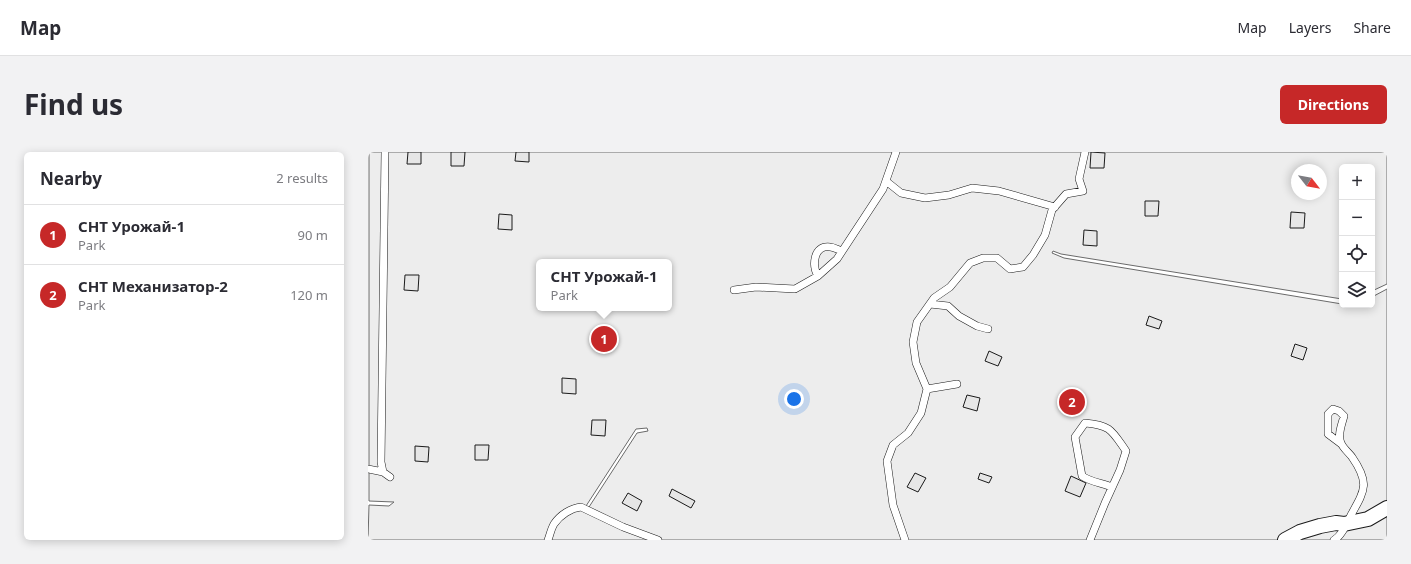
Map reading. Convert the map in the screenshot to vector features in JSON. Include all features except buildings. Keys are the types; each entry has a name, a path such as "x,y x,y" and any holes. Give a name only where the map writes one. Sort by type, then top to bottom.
{"street":[{"path":"1285,540 1300,532 1336,523 1347,523 1368,519 1387,508"}],"lane":[{"path":"384,472 381,454 385,152"},
{"path":"890,169 891,152"},
{"path":"734,290 756,287 795,289 818,276 837,259 883,190 896,152"},
{"path":"905,540 893,505 887,461 893,445 908,433 921,413 927,389 916,363 913,342 917,322 934,298 950,287 970,263 983,258 997,258 1010,269 1023,267 1033,255 1045,235 1054,207 1066,194 1083,191 1079,179 1085,152"},
{"path":"886,181 901,193 925,198 949,195 972,188 999,191 1054,207"},
{"path":"818,276 814,270 814,258 820,249 828,247 842,251"},
{"path":"930,304 948,306 959,316 976,326 988,329"},
{"path":"927,389 957,384"},
{"path":"1090,540 1120,470 1126,451 1112,431 1100,424 1085,423 1075,437 1082,476 1089,481 1100,482 1112,487"},
{"path":"1334,540 1347,523 1364,492 1364,479 1358,466 1340,443"},
{"path":"368,469 384,472 390,477"},
{"path":"548,540 554,525 560,518 573,508 581,507 623,527 658,540"}],"shaded area":[{"path":"369,152 1387,152 1387,284 1375,290 1375,164 1339,164 1339,299 1061,254 1053,251 1052,253 1064,258 1339,304 1339,308 1375,308 1375,295 1387,289 1387,540 368,540 369,505 389,506 394,502 369,501","holes":["647,428 648,431 637,433 589,507 586,506 636,429"]}],"place":[{"name":"СНТ Урожай-1","path":"604,339"},
{"name":"СНТ Механизатор-2","path":"1072,402"}]}
